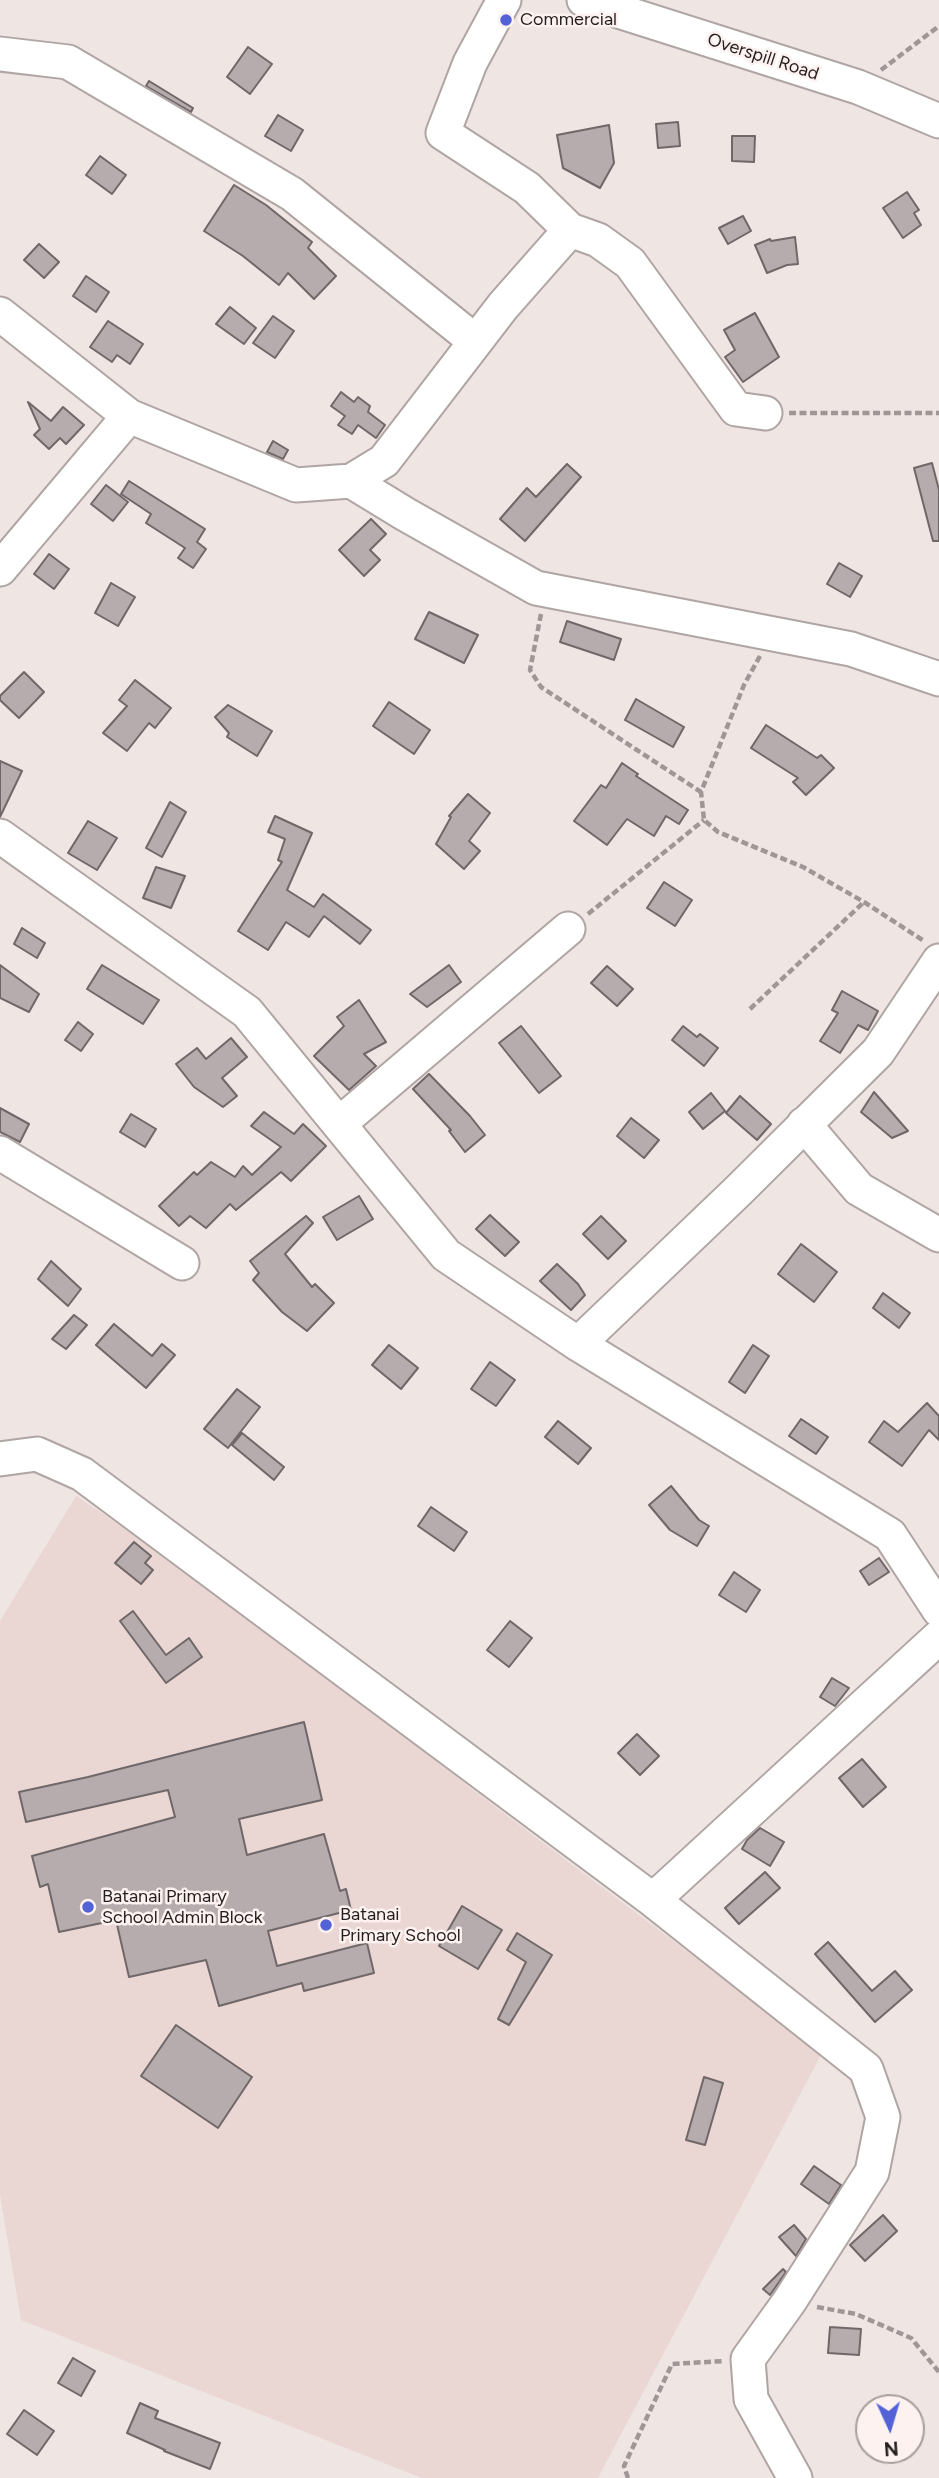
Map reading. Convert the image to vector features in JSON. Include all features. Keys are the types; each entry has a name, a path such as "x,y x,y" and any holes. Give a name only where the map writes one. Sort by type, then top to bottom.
{"street":[{"path":"504,0 470,63 443,133 527,188 570,230 598,240 630,263 736,409 765,413"},
{"name":"Overspill Road","path":"584,0 858,87 939,121"},
{"path":"0,54 68,62 292,194 475,341"},
{"path":"0,314 129,416 296,485 351,481 384,461 475,341 570,230"},
{"path":"0,569 129,416"},
{"path":"351,481 536,588 851,649 939,679"},
{"path":"0,836 247,1012 446,1255 578,1344 890,1535 939,1610"},
{"path":"339,1125 568,929"},
{"path":"578,1344 878,1052 934,953"},
{"path":"804,1124 859,1189 939,1235"},
{"path":"0,1153 182,1263"},
{"path":"0,1459 37,1454 82,1474 653,1900 866,2069 883,2117 872,2172 789,2302 748,2360 751,2399 795,2478"},
{"path":"653,1900 939,1637"}],"path":[{"path":"858,87 939,26"},
{"path":"765,413 939,413"},
{"path":"548,591 541,612 530,670 541,687 701,792"},
{"path":"744,685 701,792 705,820 718,832 803,867 864,902 934,953"},
{"path":"568,929 705,820"},
{"path":"750,1009 864,902"},
{"path":"789,2302 856,2314 911,2338 939,2372"},
{"path":"628,2478 624,2466 672,2364 748,2360"}],"shaded area":[{"name":"Batanai Primary School","path":"76,1496 200,1578 481,1796 822,2053 598,2478 422,2478 21,2320 0,2195 0,1621"}],"building":[{"path":"248,47 272,64 250,94 227,77"},
{"path":"149,81 193,108 191,112 146,86"},
{"path":"278,115 303,130 291,151 265,136"},
{"path":"678,122 680,146 658,148 656,124"},
{"path":"609,125 614,163 600,188 563,168 557,135"},
{"path":"732,136 755,136 754,162 732,161"},
{"path":"100,156 126,175 112,194 86,175"},
{"path":"234,185 266,205 312,242 308,248 336,276 314,299 288,273 279,285 243,256 204,231"},
{"path":"907,192 919,210 914,213 921,225 903,238 883,208"},
{"path":"743,216 751,231 728,244 719,228"},
{"path":"795,237 798,264 787,265 767,273 755,245 770,239"},
{"path":"39,244 59,262 44,278 24,260"},
{"path":"86,276 109,292 96,312 73,296"},
{"path":"230,307 256,328 244,344 216,324"},
{"path":"755,313 779,357 743,382 725,357 735,350 724,330"},
{"path":"273,316 294,331 275,358 253,343"},
{"path":"108,321 143,344 130,364 117,355 112,362 90,347"},
{"path":"341,392 354,402 358,397 370,406 368,412 385,425 376,438 358,425 352,434 338,425 345,416 331,406"},
{"path":"28,402 51,421 63,407 84,425 66,444 60,438 49,449 34,435 40,429"},
{"path":"273,441 288,450 283,459 267,452"},
{"path":"932,463 939,490 939,541 933,541 914,468"},
{"path":"567,464 581,477 525,541 500,519 527,488 536,497"},
{"path":"129,481 205,529 197,542 206,549 193,568 178,558 185,548 146,523 151,514 121,494"},
{"path":"106,485 128,502 113,521 91,504"},
{"path":"371,519 386,534 370,550 380,560 364,576 339,550"},
{"path":"49,554 69,569 54,589 34,574"},
{"path":"839,563 862,576 850,597 827,584"},
{"path":"111,583 135,597 118,626 95,613"},
{"path":"429,612 478,635 464,663 415,639"},
{"path":"567,621 621,639 614,660 560,642"},
{"path":"24,672 44,692 19,718 0,700 0,696"},
{"path":"135,680 171,708 155,728 149,723 127,751 103,733 127,706 119,700"},
{"path":"636,699 684,727 673,747 625,720"},
{"path":"389,702 430,730 414,754 373,726"},
{"path":"228,705 272,731 257,756 227,737 229,733 215,717"},
{"path":"766,725 817,758 821,755 834,768 806,795 793,782 798,778 751,748"},
{"path":"0,761 22,771 0,817"},
{"path":"622,763 638,774 636,776 688,810 679,824 666,816 654,836 627,819 607,845 574,821 601,785 606,788"},
{"path":"468,794 490,813 469,841 480,851 464,869 436,844 451,817 449,816"},
{"path":"170,802 186,812 162,857 146,848"},
{"path":"275,816 312,833 287,890 314,907 323,894 371,930 360,944 324,916 309,937 286,922 268,950 238,931 282,862 278,860 285,839 268,832"},
{"path":"88,821 117,838 97,870 68,853"},
{"path":"156,867 185,876 171,908 143,898"},
{"path":"664,882 692,900 675,926 647,908"},
{"path":"22,928 45,943 37,958 14,944"},
{"path":"0,965 39,994 29,1012 0,998"},
{"path":"102,965 159,1000 143,1024 87,989"},
{"path":"449,965 461,982 427,1007 410,994"},
{"path":"607,966 633,989 617,1006 591,983"},
{"path":"842,991 878,1011 868,1030 858,1025 840,1053 820,1041 838,1013 832,1010"},
{"path":"359,1000 386,1042 364,1054 376,1066 349,1090 314,1056 344,1026 337,1017"},
{"path":"78,1022 93,1034 81,1051 65,1040"},
{"path":"521,1026 561,1076 539,1093 499,1043"},
{"path":"683,1026 697,1037 700,1034 718,1048 704,1066 672,1040"},
{"path":"231,1038 247,1057 222,1078 237,1096 223,1107 194,1087 176,1064 197,1048 206,1059"},
{"path":"429,1074 485,1135 465,1152 449,1131 451,1130 413,1089"},
{"path":"874,1092 908,1131 892,1138 861,1112"},
{"path":"711,1093 725,1111 703,1129 689,1112"},
{"path":"740,1096 771,1124 757,1140 726,1113"},
{"path":"0,1108 29,1124 20,1142 0,1132"},
{"path":"264,1112 294,1134 303,1124 326,1146 291,1181 281,1172 236,1210 230,1204 206,1228 190,1216 179,1226 159,1206 194,1172 197,1175 211,1162 235,1177 243,1166 252,1175 281,1147 251,1126"},
{"path":"131,1114 156,1129 145,1147 120,1132"},
{"path":"631,1118 659,1140 644,1158 617,1136"},
{"path":"359,1196 373,1219 337,1240 323,1217"},
{"path":"490,1215 519,1242 505,1256 476,1229"},
{"path":"306,1216 313,1223 285,1254 312,1287 315,1284 334,1303 307,1331 282,1312 253,1280 259,1273 250,1261"},
{"path":"601,1216 626,1241 608,1259 583,1234"},
{"path":"801,1244 837,1272 814,1302 778,1274"},
{"path":"51,1261 81,1289 68,1306 38,1279"},
{"path":"557,1264 578,1284 585,1295 571,1310 540,1281"},
{"path":"883,1293 910,1313 899,1328 873,1308"},
{"path":"74,1315 87,1325 66,1349 52,1339"},
{"path":"114,1324 152,1356 162,1344 175,1355 146,1388 96,1345"},
{"path":"389,1345 418,1368 401,1389 372,1365"},
{"path":"753,1345 769,1356 745,1393 729,1382"},
{"path":"490,1362 515,1380 496,1406 471,1389"},
{"path":"237,1389 260,1407 228,1448 204,1429"},
{"path":"927,1403 939,1416 939,1440 929,1430 902,1466 869,1442 884,1421 898,1432"},
{"path":"801,1419 828,1437 816,1454 789,1436"},
{"path":"558,1421 591,1448 578,1464 545,1437"},
{"path":"242,1433 284,1467 274,1480 232,1445"},
{"path":"671,1486 699,1520 709,1526 697,1546 670,1530 649,1505"},
{"path":"431,1507 467,1532 454,1551 418,1526"},
{"path":"134,1542 151,1556 145,1563 153,1570 141,1584 115,1563"},
{"path":"879,1558 889,1572 869,1585 860,1571"},
{"path":"734,1572 760,1590 746,1612 719,1595"},
{"path":"133,1611 166,1655 189,1638 202,1657 166,1683 120,1621"},
{"path":"510,1621 532,1638 509,1667 487,1650"},
{"path":"832,1678 849,1688 835,1706 820,1697"},
{"path":"304,1722 322,1800 239,1819 247,1855 324,1834 340,1891 346,1889 351,1910 268,1931 277,1966 367,1943 374,1973 304,1991 302,1983 219,2006 206,1960 129,1977 116,1920 59,1932 48,1884 40,1887 32,1856 175,1817 168,1790 26,1822 19,1792"},
{"path":"637,1734 659,1756 640,1775 618,1753"},
{"path":"862,1759 886,1787 863,1807 839,1778"},
{"path":"760,1828 784,1842 770,1866 742,1849"},
{"path":"765,1872 780,1888 739,1924 725,1908"},
{"path":"462,1906 502,1930 478,1969 439,1946"},
{"path":"517,1933 552,1955 509,2025 498,2019 526,1962 507,1950"},
{"path":"828,1942 872,1991 895,1971 912,1990 875,2022 815,1954"},
{"path":"176,2025 252,2077 218,2128 141,2076"},
{"path":"704,2077 723,2083 705,2145 686,2140"},
{"path":"814,2166 841,2185 829,2204 801,2184"},
{"path":"883,2215 897,2231 865,2261 850,2245"},
{"path":"794,2225 806,2239 796,2256 779,2237"},
{"path":"783,2269 786,2272 770,2295 763,2289"},
{"path":"830,2327 861,2329 859,2355 828,2353"},
{"path":"73,2358 95,2371 81,2396 58,2383"},
{"path":"140,2403 158,2411 155,2418 220,2443 210,2469 127,2433"},
{"path":"24,2410 54,2431 37,2455 7,2434"}],"place":[{"name":"Commercial","path":"506,20"},
{"name":"Batanai Primary School Admin Block","path":"88,1907"},
{"name":"Batanai Primary School","path":"326,1925"}]}
